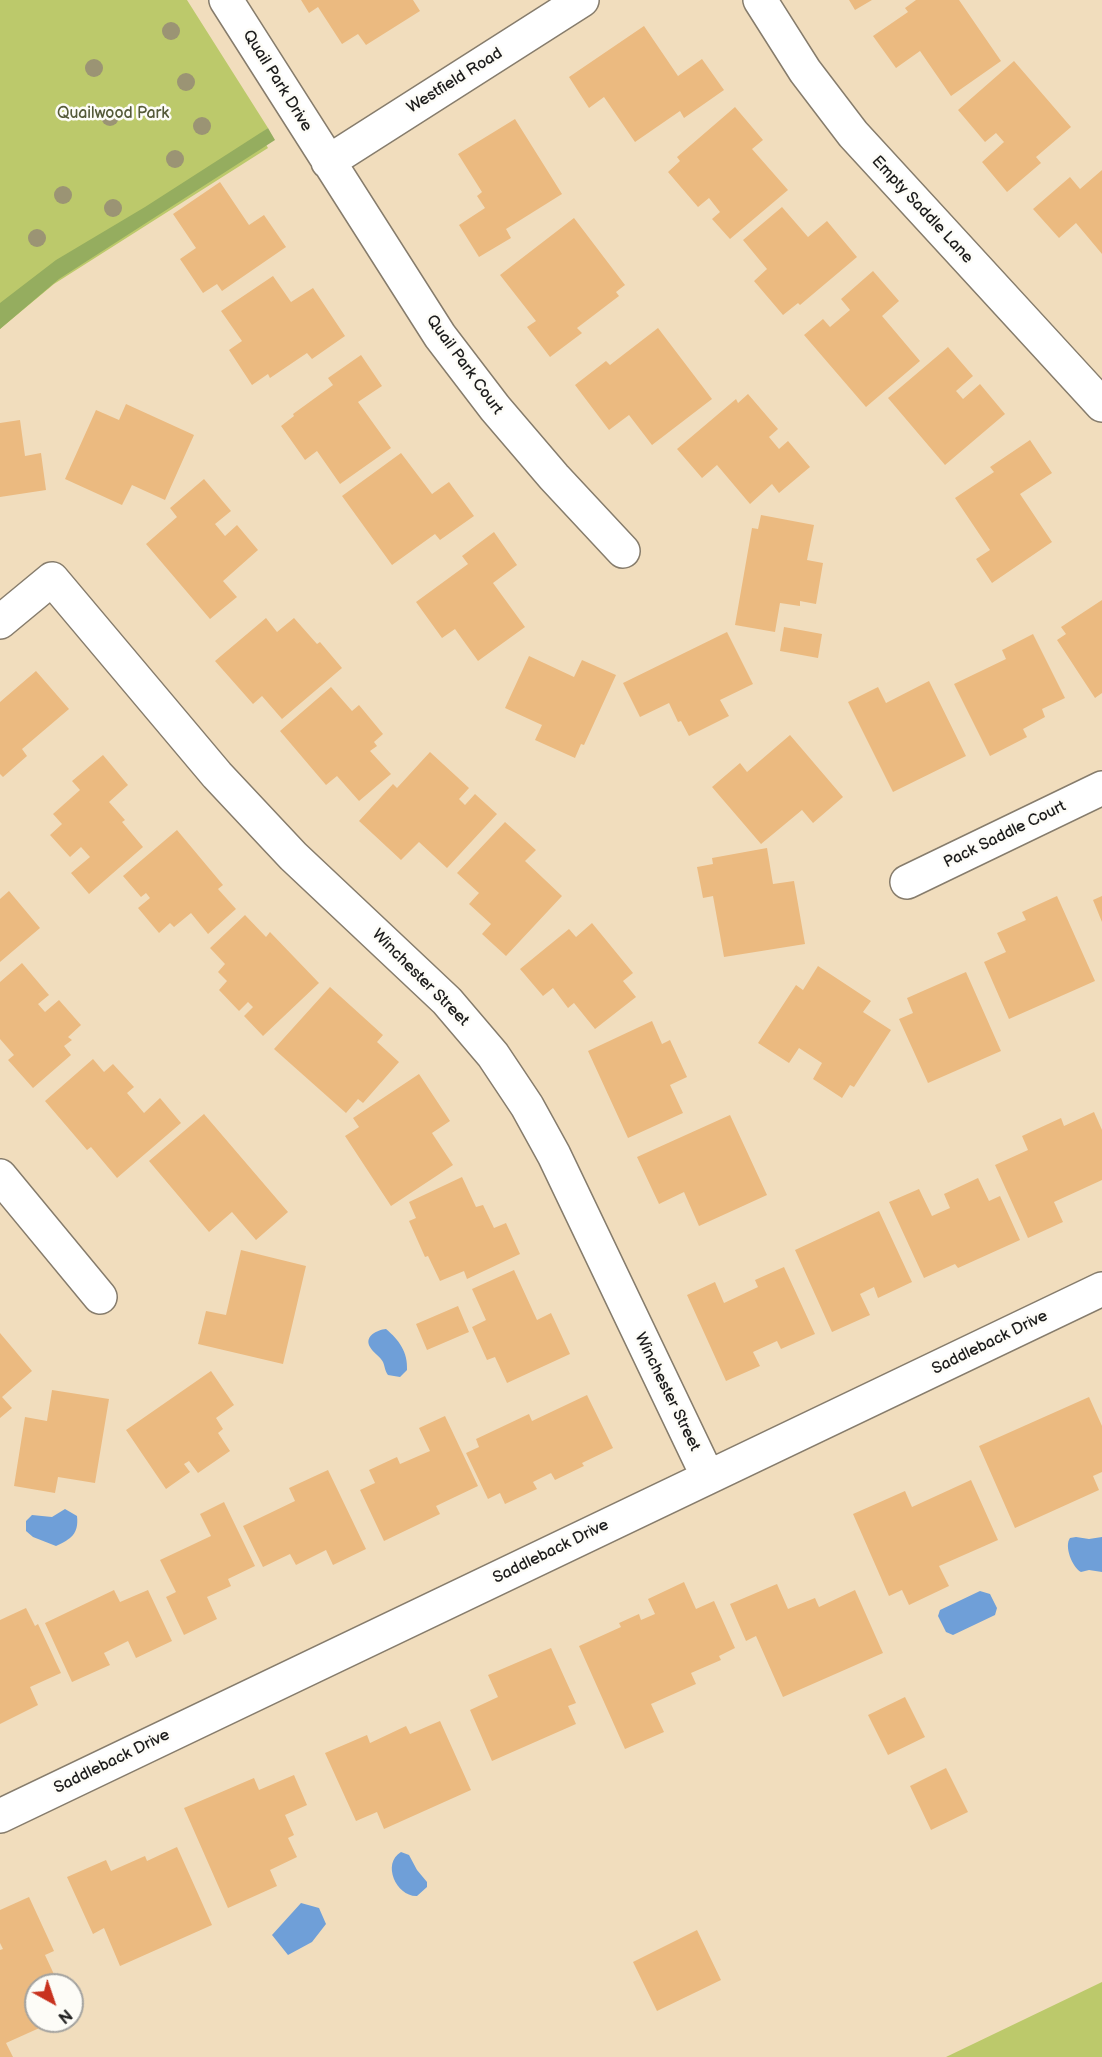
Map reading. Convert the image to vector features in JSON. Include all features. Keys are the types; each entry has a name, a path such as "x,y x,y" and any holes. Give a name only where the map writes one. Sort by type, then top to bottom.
{"street":[{"name":"Quail Park Drive","path":"226,0 328,162"},
{"name":"Westfield Road","path":"328,162 582,0"},
{"name":"Empty Saddle Lane","path":"760,0 805,71 853,134 1102,405"},
{"name":"Quail Park Court","path":"328,162 440,336 495,408 554,477 623,551"},
{"name":"Winchester Street","path":"0,622 52,579 217,775 293,856 447,1001 493,1055 524,1100 554,1155 708,1477"},
{"name":"Pack Saddle Court","path":"907,882 1102,788"},
{"path":"0,1176 100,1297"},
{"name":"Saddleback Drive","path":"0,1816 1102,1289"}],"green space":[{"name":"Quailwood Park","path":"0,0 187,0 268,128 260,134 268,148 54,284 0,329"},
{"path":"268,128 275,140 59,279 0,329 0,303 56,260 145,207"},
{"path":"1102,1982 1102,2057 946,2057"}],"water":[{"path":"386,1329 399,1342 406,1358 407,1370 400,1377 388,1375 383,1362 371,1349 369,1343 372,1334"},
{"path":"65,1509 77,1516 75,1532 66,1541 56,1546 33,1537 26,1531 26,1521 32,1515 52,1517"},
{"path":"1102,1537 1102,1572 1089,1570 1081,1572 1078,1569 1068,1551 1070,1538"},
{"path":"980,1591 990,1594 997,1608 995,1615 953,1635 946,1632 938,1616 940,1610"},
{"path":"401,1852 409,1855 427,1882 427,1887 417,1896 403,1891 394,1879 392,1864"},
{"path":"301,1903 319,1908 326,1924 312,1942 288,1955 272,1935"}],"building":[{"path":"301,0 413,0 420,11 366,45 358,34 342,44 318,7 309,13"},
{"path":"849,0 872,0 855,10"},
{"path":"916,0 959,0 1001,61 951,96 920,51 896,68 873,36 908,12 905,8"},
{"path":"644,26 678,76 702,59 724,90 684,118 680,111 635,142 604,97 589,108 569,77"},
{"path":"1014,61 1071,127 1036,157 1041,163 1007,192 982,162 1004,142 996,133 985,142 958,110"},
{"path":"735,107 763,140 752,149 788,190 730,239 712,219 720,212 709,198 698,207 668,172 680,161 677,157"},
{"path":"515,119 562,194 506,229 511,238 479,257 459,225 485,208 477,196 482,192 458,154"},
{"path":"1102,170 1102,254 1076,223 1059,238 1033,209 1070,177 1080,189"},
{"path":"220,182 249,225 264,215 286,247 222,291 217,284 203,293 180,259 196,248 173,214"},
{"path":"782,207 808,237 827,221 857,257 800,305 798,303 783,315 754,281 767,269 743,240"},
{"path":"574,218 625,285 616,292 619,296 577,328 582,333 550,357 527,327 536,321 500,275"},
{"path":"873,271 899,301 882,316 920,361 866,407 804,335 823,319 830,327 850,310 841,299"},
{"path":"273,276 291,302 313,288 345,336 312,359 307,353 270,378 268,374 252,385 229,350 242,341 221,311"},
{"path":"658,328 712,399 652,445 629,415 609,430 575,385 606,361 610,365"},
{"path":"948,347 973,376 956,391 963,399 980,384 1005,414 945,465 888,398"},
{"path":"361,355 382,386 358,402 391,448 340,484 317,451 305,460 281,426 294,416 293,414 333,385 328,378"},
{"path":"748,394 778,429 769,437 779,449 788,441 810,467 779,493 772,484 750,504 717,465 702,478 677,449 736,399 738,403"},
{"path":"126,404 194,435 165,500 132,485 122,505 65,479 96,410 119,420"},
{"path":"20,420 25,456 41,453 46,490 0,497 0,423"},
{"path":"1030,440 1052,473 1020,494 1052,542 992,583 976,559 990,550 955,498 994,472 990,467"},
{"path":"401,453 432,494 449,482 474,516 440,540 435,534 392,565 342,496"},
{"path":"204,479 231,511 215,524 225,536 237,525 258,550 223,581 237,597 210,619 146,544 177,517 170,508"},
{"path":"761,515 814,525 807,560 823,563 816,604 800,601 800,606 780,603 775,632 735,625 752,528 758,529"},
{"path":"494,532 517,565 493,583 525,627 478,661 455,629 442,638 416,602 468,564 462,556"},
{"path":"1102,600 1102,693 1095,698 1057,640 1066,634 1061,627"},
{"path":"266,618 277,632 294,618 317,644 320,642 342,668 282,719 262,696 253,704 215,661"},
{"path":"784,627 822,634 818,658 780,651"},
{"path":"727,632 753,684 720,700 729,716 689,736 681,721 678,722 669,703 640,717 623,683"},
{"path":"1033,634 1065,698 1042,709 1045,717 1023,729 1027,737 990,756 954,684 1006,659 1002,650"},
{"path":"529,656 574,677 582,660 616,675 584,745 581,744 575,758 535,740 542,725 505,708"},
{"path":"36,671 69,709 22,749 27,756 3,777 0,774 0,702"},
{"path":"929,681 966,756 893,792 848,702 878,687 886,703"},
{"path":"331,687 352,711 359,705 383,734 374,742 377,746 370,751 391,774 359,801 337,776 326,785 280,731"},
{"path":"790,735 843,797 813,823 802,810 761,844 712,787 740,763 747,772"},
{"path":"430,752 469,788 459,799 465,805 475,794 497,814 447,868 419,842 401,860 359,821 393,784 397,788"},
{"path":"103,755 128,785 109,802 125,820 122,822 143,847 89,894 71,873 90,857 81,847 70,857 50,835 62,824 53,814 80,790 72,781"},
{"path":"505,822 536,850 525,861 562,896 506,956 482,934 491,924 469,904 479,893 457,873"},
{"path":"177,830 223,885 218,889 236,909 208,934 191,913 174,927 170,923 159,933 138,908 150,898 146,893 141,897 123,876"},
{"path":"767,848 773,884 794,881 805,944 724,957 713,896 703,898 697,867 713,864 712,858"},
{"path":"9,891 40,928 0,962 0,899"},
{"path":"1057,896 1095,981 1009,1019 984,962 1006,952 997,933 1026,920 1022,912"},
{"path":"1102,896 1102,922 1093,900"},
{"path":"245,915 266,937 270,932 319,983 263,1036 244,1016 253,1007 248,1002 239,1011 219,990 227,981 218,972 225,964 210,948"},
{"path":"592,923 633,973 623,981 636,997 595,1029 574,1003 568,1008 553,988 543,996 520,969 569,929 576,937"},
{"path":"22,963 49,995 38,1004 45,1012 59,1000 81,1025 68,1037 72,1040 64,1046 71,1055 33,1088 8,1060 14,1055 0,1039 0,982"},
{"path":"818,966 871,1001 863,1012 891,1030 854,1087 850,1085 842,1098 813,1079 822,1063 799,1048 789,1063 758,1043 796,985 803,990"},
{"path":"966,972 1001,1051 928,1083 899,1019 913,1013 907,998"},
{"path":"330,987 383,1035 377,1042 399,1062 363,1103 358,1099 346,1113 274,1049"},
{"path":"652,1021 662,1044 670,1040 687,1077 670,1085 683,1113 628,1138 588,1051"},
{"path":"93,1059 104,1072 113,1064 134,1087 127,1093 144,1113 160,1098 181,1123 117,1178 91,1147 87,1150 45,1101"},
{"path":"419,1074 450,1121 432,1133 453,1165 391,1206 345,1136 359,1127 353,1118"},
{"path":"1094,1112 1102,1130 1102,1180 1054,1202 1063,1222 1028,1238 995,1165 1028,1150 1022,1136 1061,1118 1064,1126"},
{"path":"204,1114 288,1212 256,1240 232,1212 209,1232 149,1161"},
{"path":"730,1115 767,1195 699,1226 684,1192 659,1204 637,1157"},
{"path":"462,1177 476,1207 483,1205 494,1228 506,1223 520,1254 467,1279 464,1271 440,1281 428,1256 425,1257 409,1221 416,1218 409,1202"},
{"path":"978,1178 989,1201 1000,1196 1020,1240 958,1268 955,1264 924,1278 889,1202 919,1189 932,1216 950,1208 944,1194"},
{"path":"879,1211 912,1282 878,1298 874,1287 860,1294 870,1315 832,1332 795,1250"},
{"path":"241,1250 306,1266 283,1364 198,1344 206,1311 226,1315"},
{"path":"784,1267 815,1334 781,1349 777,1341 753,1352 760,1366 726,1381 687,1295 715,1282 724,1303 758,1287 755,1280"},
{"path":"514,1270 537,1320 551,1313 570,1354 507,1383 495,1357 487,1360 472,1327 486,1320 472,1289"},
{"path":"458,1306 469,1332 427,1350 416,1324"},
{"path":"0,1333 32,1371 2,1397 12,1408 0,1418"},
{"path":"211,1371 234,1405 216,1418 223,1429 218,1433 230,1451 198,1473 189,1461 184,1464 190,1472 166,1489 126,1430"},
{"path":"52,1390 109,1399 95,1483 58,1477 55,1493 14,1486 25,1417 47,1421"},
{"path":"587,1395 613,1448 582,1463 584,1466 555,1480 551,1473 533,1482 537,1489 505,1504 500,1493 488,1499 466,1453 479,1447 476,1439 529,1414 532,1421"},
{"path":"1089,1397 1102,1426 1102,1472 1093,1476 1099,1490 1015,1528 979,1446"},
{"path":"445,1416 478,1486 436,1506 440,1514 384,1541 360,1490 375,1483 369,1470 397,1457 400,1464 430,1451 419,1428"},
{"path":"328,1470 366,1549 333,1565 326,1550 296,1565 290,1554 263,1567 243,1526 295,1501 289,1488"},
{"path":"971,1480 998,1540 939,1566 949,1586 909,1605 902,1590 889,1596 853,1514 905,1491 912,1507"},
{"path":"224,1502 255,1566 228,1579 231,1586 207,1597 217,1619 184,1635 166,1597 176,1592 160,1560 211,1536 200,1514"},
{"path":"684,1582 696,1609 714,1601 735,1648 719,1656 721,1660 691,1673 696,1684 651,1704 664,1732 625,1749 579,1646 621,1627 619,1623 639,1614 641,1620 655,1614 648,1599"},
{"path":"777,1584 788,1609 815,1598 819,1607 855,1590 883,1653 783,1697 756,1636 746,1641 730,1604"},
{"path":"114,1590 120,1602 148,1590 172,1641 136,1658 128,1641 104,1653 110,1665 72,1682 45,1623"},
{"path":"26,1608 35,1626 38,1624 61,1673 30,1687 38,1705 0,1724 0,1620"},
{"path":"551,1648 576,1703 568,1706 576,1724 492,1761 470,1710 498,1697 488,1675"},
{"path":"905,1697 925,1737 888,1755 868,1715"},
{"path":"440,1721 471,1790 384,1829 377,1812 356,1821 325,1753 367,1735 370,1743 406,1726 410,1734"},
{"path":"946,1768 968,1812 931,1830 910,1786"},
{"path":"294,1775 307,1805 285,1815 294,1835 288,1838 297,1857 270,1870 277,1886 228,1908 184,1808 254,1778 259,1790"},
{"path":"177,1847 212,1925 120,1966 104,1928 93,1934 67,1877 106,1860 111,1871 145,1856 147,1861"},
{"path":"29,1897 54,1951 45,1955 53,1973 24,1973 24,2033 28,2033 6,2043 13,2057 0,2057 0,1950 3,1949 0,1943 0,1910"},
{"path":"697,1930 721,1980 657,2011 633,1962"}]}
